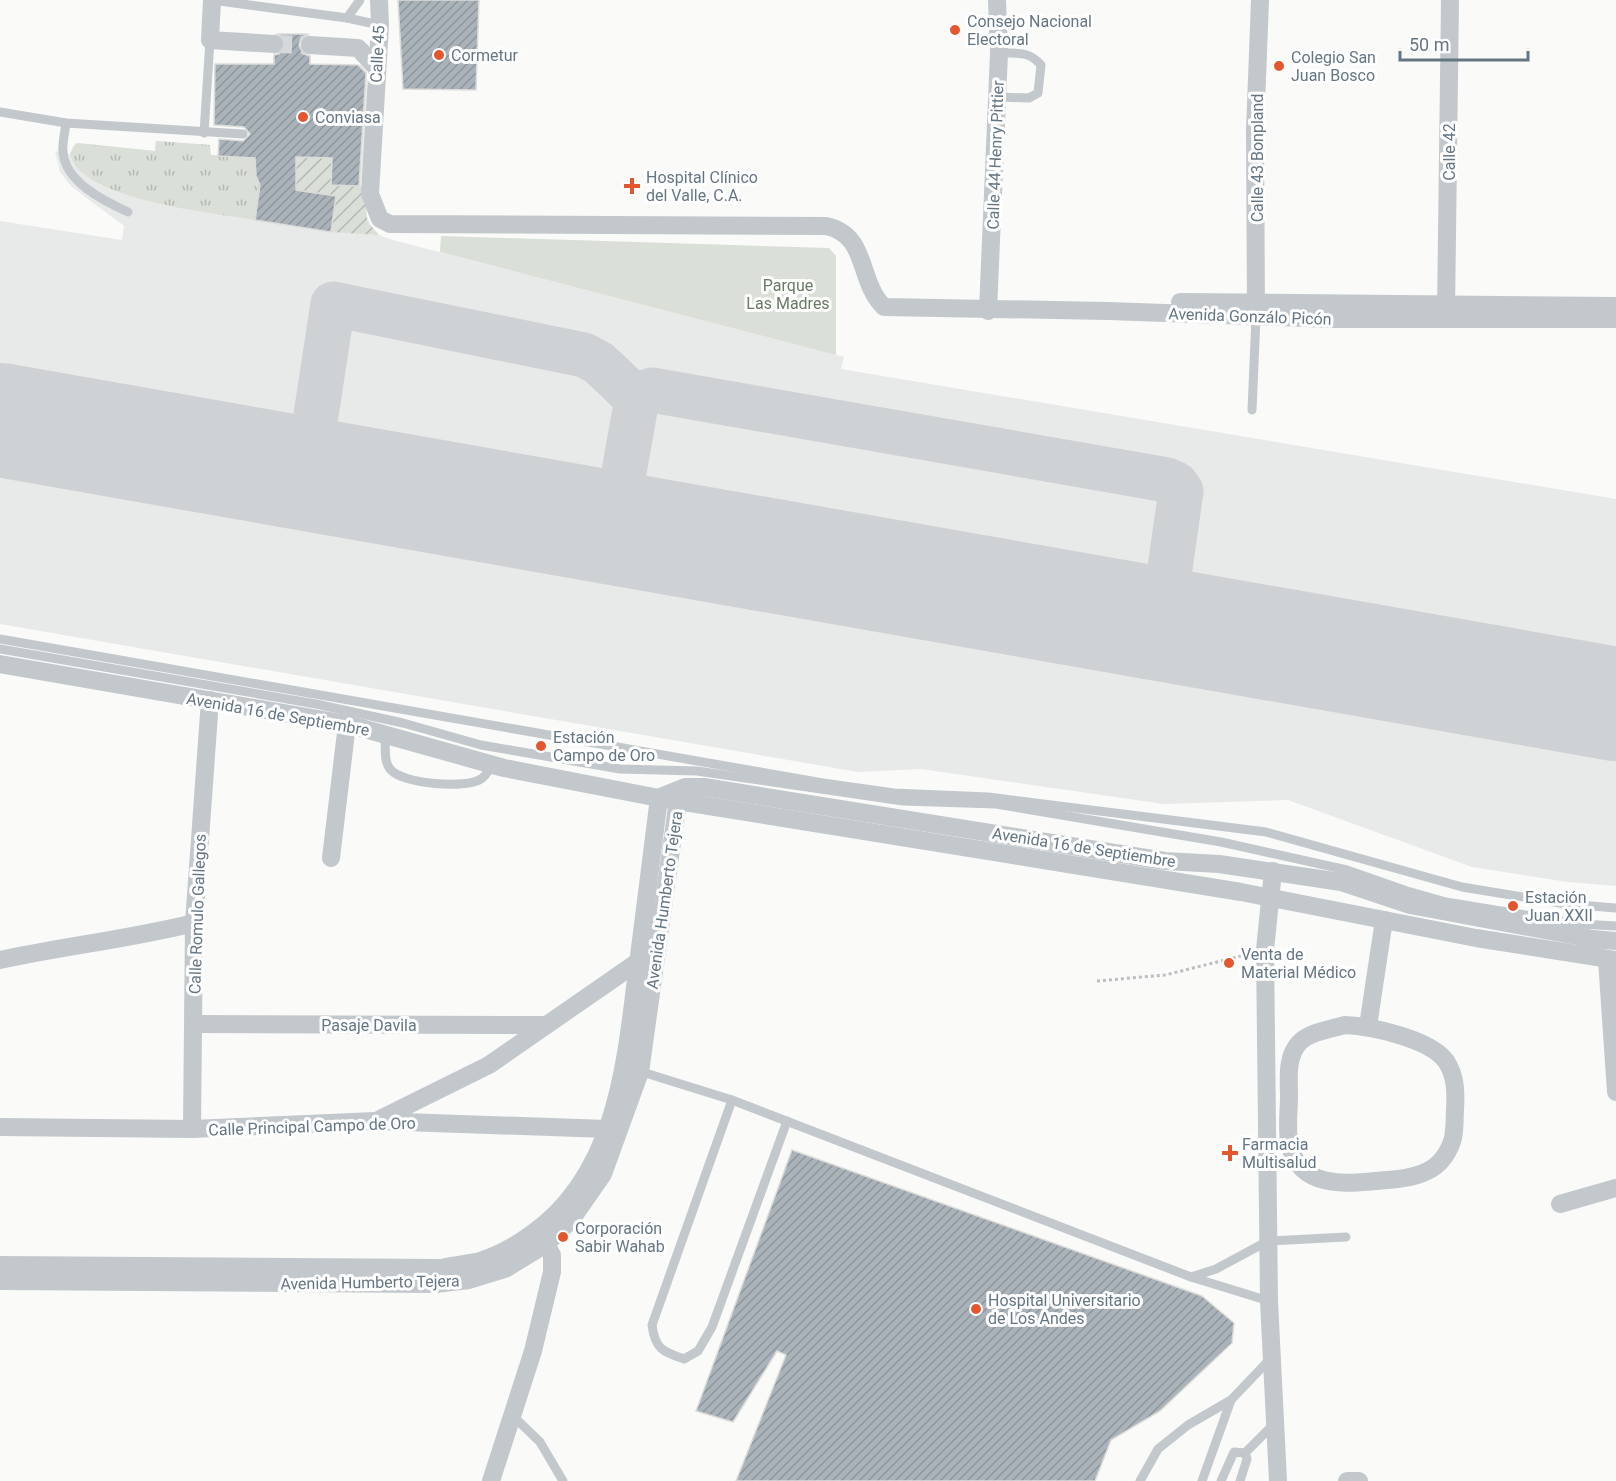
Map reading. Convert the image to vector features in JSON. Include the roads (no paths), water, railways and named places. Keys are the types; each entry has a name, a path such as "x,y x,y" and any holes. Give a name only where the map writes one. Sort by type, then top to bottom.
{"street":[{"path":"212,0 210,40 274,44"},
{"name":"Calle 45","path":"379,0 380,25 370,194 377,214 390,224 826,226 840,229 854,241 868,284 875,299 884,307"},
{"name":"Calle 44 Henry Pittier","path":"989,306 998,97 998,0"},
{"name":"Calle 43 Bonpland","path":"1257,310 1255,131 1260,0"},
{"name":"Calle 42","path":"1446,310 1450,0"},
{"path":"310,45 358,48 376,67"},
{"name":"Avenida Gonzálo Picón","path":"884,307 989,306 1108,311 1446,310 1616,306"},
{"name":"Avenida Gonzálo Picón","path":"1446,310 1616,319"},
{"name":"Avenida 16 de Septiembre","path":"0,664 347,724 492,765 658,798 1269,898 1612,960"},
{"name":"Calle Romulo Gallegos","path":"192,1130 194,923 210,700"},
{"path":"331,858 347,724"},
{"name":"Avenida 16 de Septiembre","path":"658,798 685,787 704,787 1165,861 1220,864 1273,871 1341,882 1410,905 1593,939 1616,940"},
{"name":"Avenida Humberto Tejera","path":"633,1070 639,961 658,798"},
{"name":"Avenida Humberto Tejera","path":"0,1281 435,1284 469,1280 505,1269 546,1244 589,1198 603,1174 633,1070 678,800"},
{"path":"1273,871 1265,950 1269,1301 1278,1481"},
{"path":"1368,1026 1384,920"},
{"path":"0,960 72,944 146,935 194,923"},
{"path":"1612,960 1616,1092"},
{"path":"375,1121 489,1065 639,961"},
{"name":"Pasaje Davila","path":"194,1024 545,1025"},
{"path":"1345,1025 1368,1026 1419,1042 1445,1060 1453,1077 1456,1095 1454,1142 1442,1161 1431,1170 1399,1179 1333,1184 1309,1174 1296,1161 1289,1146 1289,1063 1298,1043 1317,1033 1345,1025"},
{"name":"Calle Principal Campo de Oro","path":"0,1127 192,1130 375,1121 615,1127"},
{"name":"Avenida Humberto Tejera","path":"0,1265 441,1268 478,1261 517,1245 551,1220 588,1175 615,1127"},
{"path":"1560,1204 1616,1188"},
{"path":"491,1481 533,1352 552,1272 552,1255 546,1244"},
{"path":"1347,1481 1359,1481"}],"lane":[{"path":"212,0 347,18 380,25"},
{"path":"347,18 360,0"},
{"path":"204,133 210,40"},
{"path":"998,97 1029,98 1038,93 1041,80 1041,65 1034,57 1024,53 999,54"},
{"path":"0,112 66,123 243,134"},
{"path":"66,123 63,153 69,169 83,185 105,201 128,212"},
{"path":"1252,410 1257,310"},
{"path":"0,639 823,783 894,792 1005,798 1266,832 1462,887 1566,903 1616,908"},
{"path":"0,649 316,704 403,723 481,746 620,769 697,771 903,801 996,804 1221,842 1347,870 1446,902 1580,924 1616,926"},
{"path":"386,735 386,761 391,770 410,780 458,785 475,782 483,778 492,765"},
{"path":"633,1070 732,1100 1191,1277 1269,1301"},
{"path":"732,1100 652,1325 654,1340 665,1353 684,1359 698,1351 712,1327 787,1121"},
{"path":"1191,1277 1216,1269 1268,1241 1346,1237"},
{"path":"1140,1481 1158,1449 1188,1425 1231,1400 1272,1358"},
{"path":"1202,1481 1231,1400"},
{"path":"512,1415 540,1442 562,1481"},
{"path":"1245,1453 1275,1422"},
{"path":"1221,1481 1234,1452 1245,1453"},
{"path":"1240,1481 1247,1459 1245,1453"}],"tunnel":[{"path":"274,44 310,45"}],"place":[{"name":"Consejo Nacional Electoral","path":"955,30"},
{"name":"Cormetur","path":"439,55"},
{"name":"Colegio San Juan Bosco","path":"1279,66"},
{"name":"Conviasa","path":"303,117"},
{"name":"Hospital Clínico del Valle, C.A.","path":"632,186"},
{"name":"Estación Campo de Oro","path":"541,746"},
{"name":"Estación Juan XXII","path":"1513,906"},
{"name":"Venta de Material Médico","path":"1229,963"},
{"name":"Farmacia Multisalud","path":"1230,1153"},
{"name":"Corporación Sabir Wahab","path":"563,1237"},
{"name":"Hospital Universitario de Los Andes","path":"976,1309"}],"park label":[{"name":"Parque Las Madres","path":"788,294"}]}
